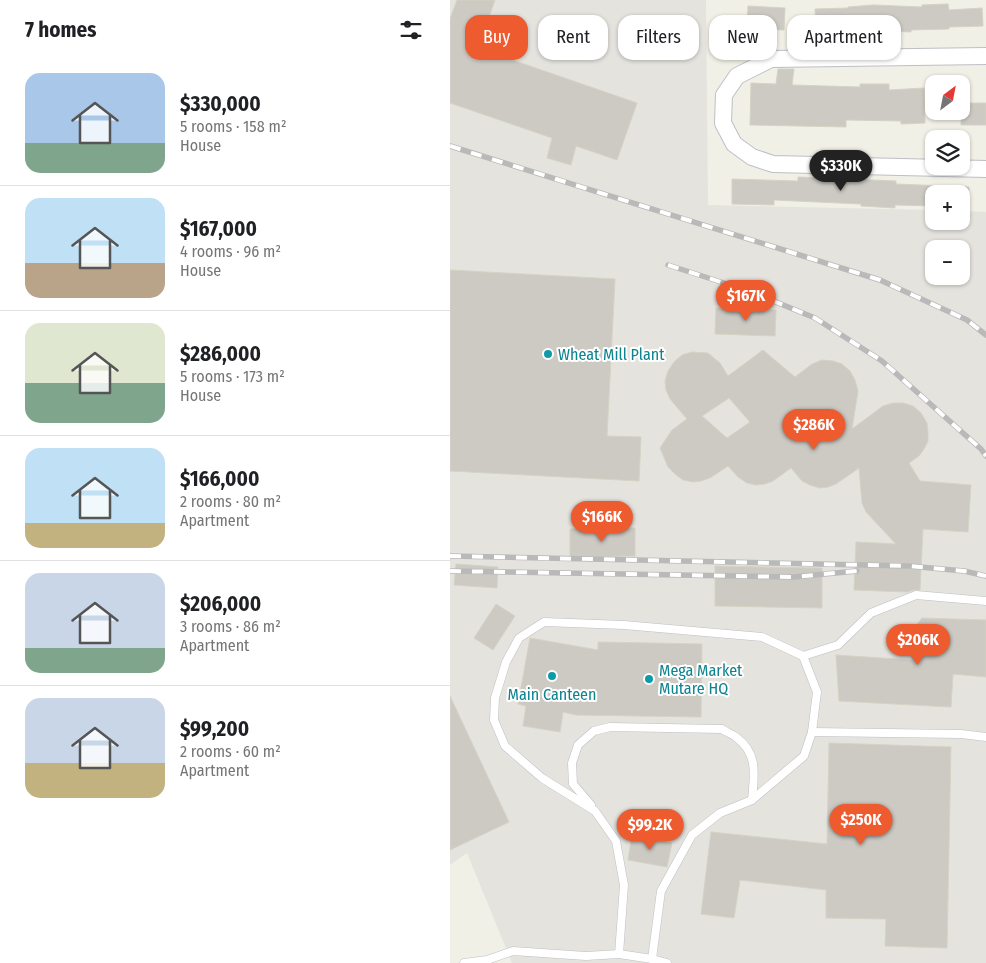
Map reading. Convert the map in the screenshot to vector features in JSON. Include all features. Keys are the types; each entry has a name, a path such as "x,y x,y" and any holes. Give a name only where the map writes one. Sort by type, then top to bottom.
{"street":[{"path":"986,56 771,59 736,76 724,95 722,123 734,144 752,157 773,164 986,169"}],"lane":[{"path":"595,811 542,778 505,746 494,720 495,698 506,662 519,638 544,622 624,625 762,637 803,656 838,644 872,613 916,595 986,601"},
{"path":"652,959 662,891 692,835 720,813 752,800 804,756 812,732 816,692 803,656"},
{"path":"618,954 624,885 616,842 595,811 573,784 572,763 578,745 594,731 610,727 722,729 737,737 749,750 754,761 752,800"},
{"path":"812,732 961,734 986,737"},
{"path":"464,963 487,962 512,952 586,956 618,954 667,963"}],"shaded area":[{"path":"450,0 706,0 708,205 925,210 925,230 970,230 970,211 986,212 986,963 512,963 467,853 450,865"}],"building":[{"path":"457,0 495,0 490,15 465,15 465,60 513,60 637,103 617,160 576,146 571,165 547,158 552,138 450,103 450,19"},
{"path":"948,4 949,10 982,8 983,26 901,32 901,15 815,15 815,9 873,5 922,7 922,5"},
{"path":"748,6 785,8 784,30 777,30 777,15 748,15"},
{"path":"778,69 794,69 792,85 860,87 860,84 889,84 889,90 924,88 925,123 901,124 901,121 846,120 846,127 750,125 751,83 776,84"},
{"path":"970,103 986,103 986,125 961,125 961,120 970,120"},
{"path":"798,177 896,181 896,184 925,185 925,206 895,205 895,208 861,206 861,204 774,200 774,205 732,204 732,179 798,181"},
{"path":"450,270 615,279 607,436 641,437 639,481 450,471"},
{"path":"716,308 776,310 775,336 715,334"},
{"path":"763,350 795,377 812,364 822,360 833,361 842,364 850,371 855,380 858,391 852,429 883,406 893,403 913,406 921,413 927,423 928,441 919,456 909,463 920,481 971,485 968,532 923,529 920,590 907,592 854,590 856,542 896,544 866,512 862,503 859,468 836,484 820,488 802,481 791,468 773,481 756,485 747,483 738,477 728,466 710,478 693,482 683,480 668,467 660,448 672,430 687,419 670,399 666,390 665,381 668,371 682,355 692,352 708,353 720,363 728,376","holes":["729,398 750,422 727,438 702,416"]},
{"path":"635,528 635,556 570,557 570,529"},
{"path":"456,564 498,567 497,588 454,585"},
{"path":"715,566 822,568 822,608 715,606"},
{"path":"496,604 515,616 493,650 474,638"},
{"path":"922,618 986,620 986,677 953,674 951,707 839,701 836,655 912,660 911,632"},
{"path":"530,638 598,650 598,642 702,644 701,717 576,715 563,712 560,732 523,726 526,706 518,704"},
{"path":"450,696 509,822 450,850"},
{"path":"829,743 951,747 947,948 885,946 886,919 826,918 826,890 740,880 734,918 701,914 711,832 827,844"},
{"path":"632,835 672,843 667,867 628,860"}],"railway":[{"path":"450,146 880,280 967,320 986,335"},
{"path":"668,265 749,291 815,318 882,361 981,449 986,456"},
{"path":"450,556 909,566 964,571 986,576"},
{"path":"450,571 793,577 857,571"}],"place":[{"name":"Wheat Mill Plant","path":"548,354"},
{"name":"Main Canteen","path":"552,676"},
{"name":"Mega Market Mutare HQ","path":"649,679"}]}
